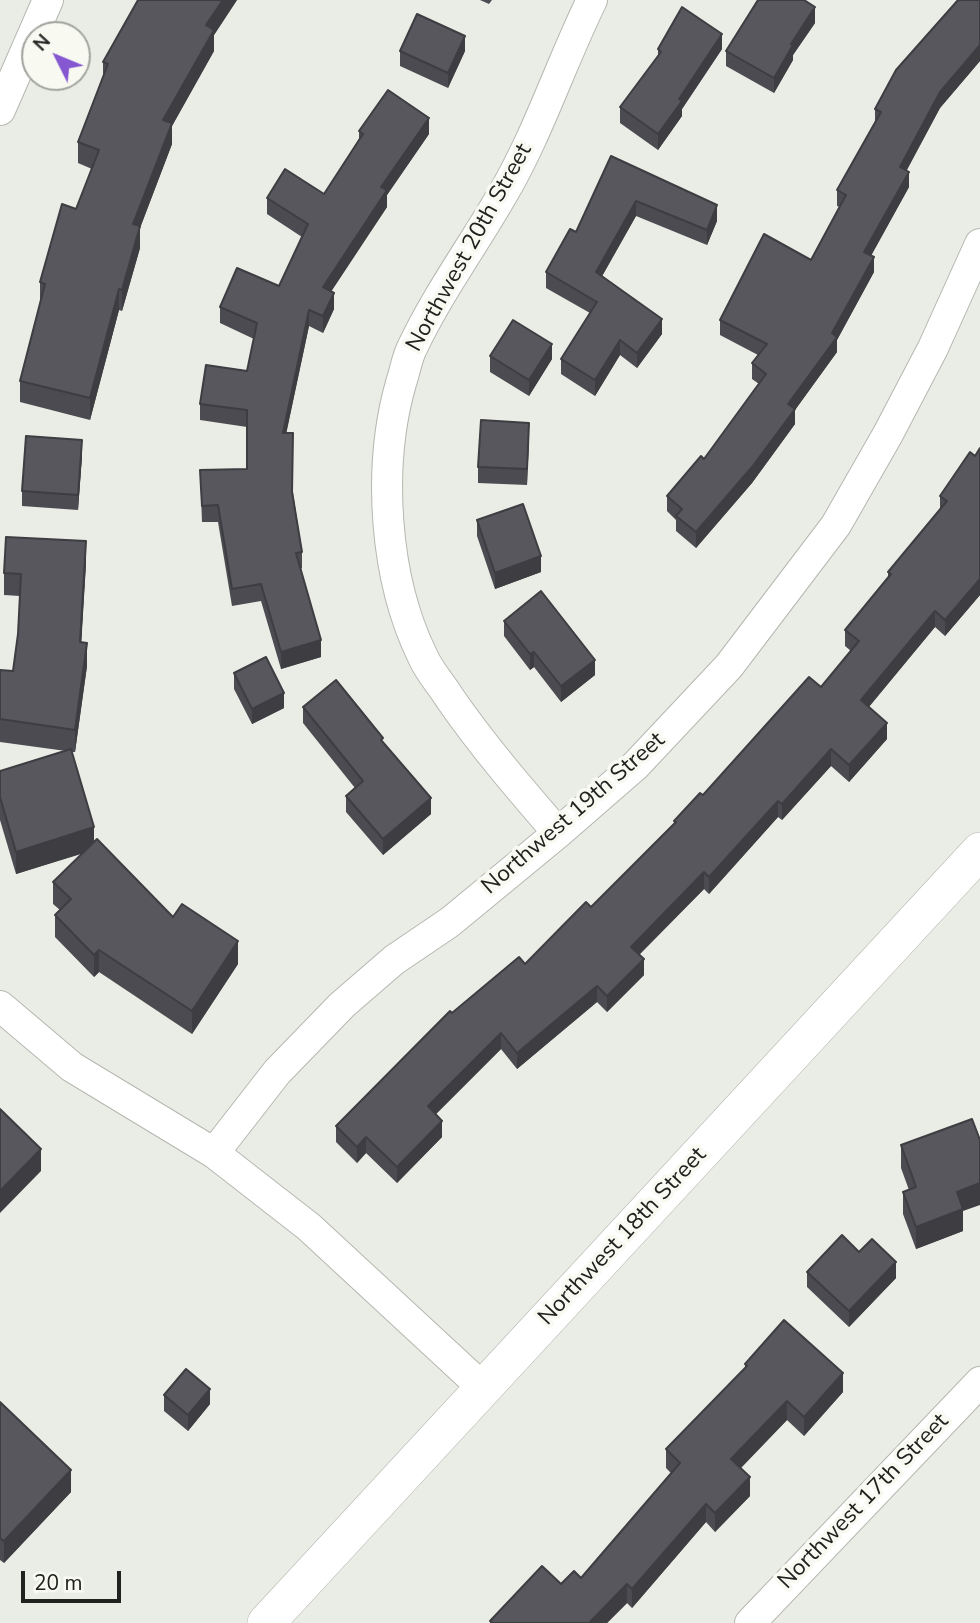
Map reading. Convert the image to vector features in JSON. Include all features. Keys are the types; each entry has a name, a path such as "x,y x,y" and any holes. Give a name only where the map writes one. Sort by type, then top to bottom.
{"street":[{"path":"0,110 48,0"},
{"name":"Northwest 20th Street","path":"558,833 507,775 462,716 423,658 400,595 390,546 388,450 397,397 411,350 459,263 502,196 537,126 592,0"},
{"name":"Northwest 19th Street","path":"214,1153 277,1072 342,1005 394,960 450,922 635,766 729,666 836,524 927,360 980,244"},
{"name":"Northwest 18th Street","path":"266,1623 980,851"},
{"path":"0,1006 72,1067 214,1153 309,1227 483,1388"},
{"name":"Northwest 17th Street","path":"750,1623 980,1382"}],"building":[{"path":"138,0 223,0 206,25 214,30 163,120 172,123 133,224 140,226 122,290 119,289 90,398 20,381 45,284 40,282 62,204 76,209 99,150 78,142 108,64 103,62"},
{"path":"758,0 804,0 815,7 791,44 793,45 774,78 726,51"},
{"path":"958,0 980,0 980,45 940,92 900,167 909,172 864,252 874,257 832,333 837,337 788,404 795,409 752,467 696,532 676,516 682,509 667,496 701,456 704,459 766,374 752,363 767,344 720,320 764,234 811,260 846,195 837,190 881,112 875,109 896,70"},
{"path":"682,7 722,34 679,99 682,101 658,134 620,107 661,52 658,49"},
{"path":"417,14 465,36 448,73 400,51"},
{"path":"388,90 429,118 381,187 387,190 323,287 334,293 323,316 309,310 283,433 293,433 292,492 302,552 296,553 321,640 281,652 261,584 232,589 218,505 202,506 200,470 247,469 247,410 200,404 206,365 247,371 257,323 220,307 237,268 279,286 308,224 267,198 285,169 324,194 363,134 359,131"},
{"path":"611,156 717,205 707,230 636,201 596,272 662,319 637,353 620,340 595,380 561,359 597,302 546,272 570,229 576,232"},
{"path":"513,320 552,344 529,380 490,356"},
{"path":"481,420 529,423 527,469 478,467"},
{"path":"26,436 82,440 78,495 22,491"},
{"path":"980,448 980,579 945,620 935,611 861,700 887,723 849,765 831,749 782,804 778,801 709,877 704,872 631,947 644,959 607,996 597,986 517,1053 501,1033 428,1106 442,1121 397,1167 366,1137 357,1147 336,1126 450,1011 452,1013 519,957 525,964 586,902 591,907 676,822 674,821 700,793 703,795 809,677 821,687 859,641 845,630 891,574 888,572 947,501 940,496 970,452 975,456"},
{"path":"523,504 541,556 495,573 477,520"},
{"path":"6,537 86,541 80,642 87,643 75,730 0,719 0,670 13,671 21,574 4,573"},
{"path":"541,591 595,660 561,686 534,652 530,654 504,621"},
{"path":"266,657 284,693 252,709 234,673"},
{"path":"336,680 383,738 381,740 431,798 383,839 346,796 363,781 303,707"},
{"path":"71,749 94,827 16,852 0,797 0,771"},
{"path":"97,839 173,917 182,904 238,941 192,1011 99,950 94,955 55,915 71,899 53,882"},
{"path":"0,1109 41,1149 0,1191"},
{"path":"972,1119 980,1140 980,1183 957,1192 963,1209 916,1227 903,1192 916,1187 901,1145"},
{"path":"842,1235 859,1252 872,1239 896,1262 849,1311 807,1272"},
{"path":"784,1320 843,1373 804,1417 787,1401 731,1459 750,1477 715,1513 706,1504 632,1589 627,1584 589,1623 490,1621 542,1566 561,1584 574,1571 581,1578 680,1463 666,1449 747,1366 745,1364"},
{"path":"186,1369 210,1389 188,1415 164,1395"},
{"path":"0,1402 71,1470 4,1541 0,1538"}]}
